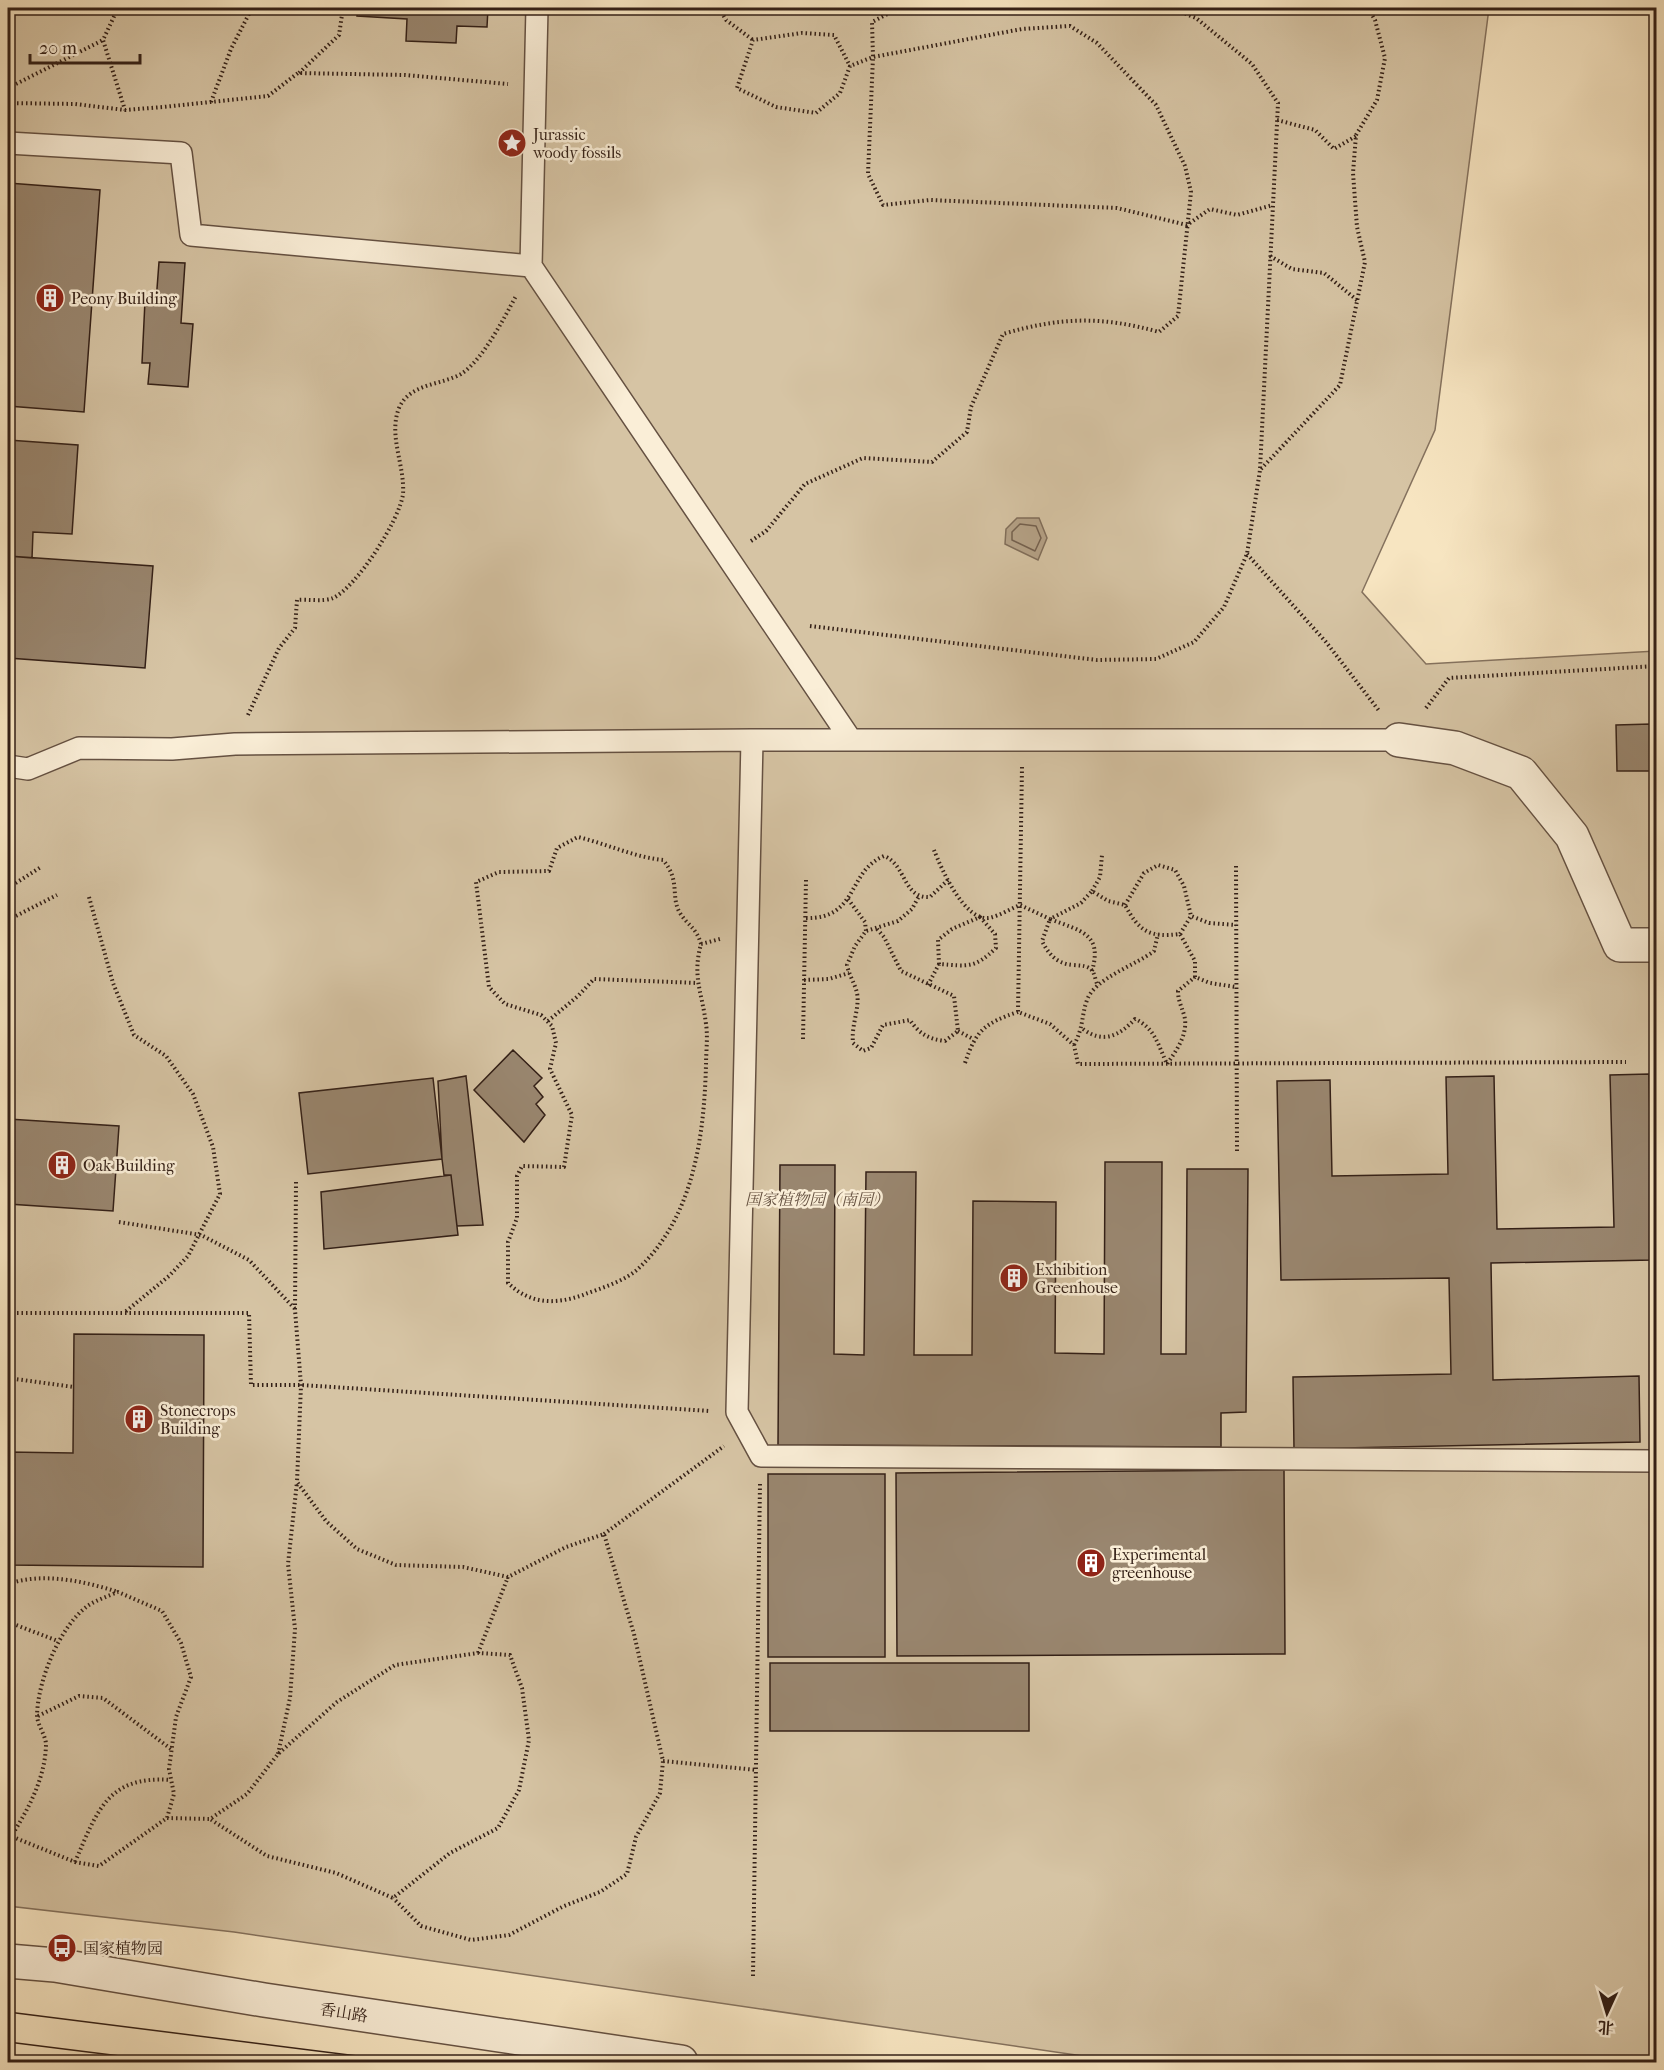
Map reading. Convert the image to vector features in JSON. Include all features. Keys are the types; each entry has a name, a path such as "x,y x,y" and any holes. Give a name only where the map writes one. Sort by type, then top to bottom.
{"street":[{"path":"1400,740 1455,748 1521,773 1572,836 1620,945 1656,945"},
{"name":"香山路","path":"8,1961 55,1965 264,2000 681,2062"}],"lane":[{"path":"537,8 531,266 851,740"},
{"path":"8,143 181,153 191,235 531,266"},
{"path":"752,740 742,1421 761,1456 1656,1461"},
{"path":"8,766 28,769 80,748 171,749 235,744 752,740 1400,740"}],"path":[{"path":"8,88 103,40 118,8"},
{"path":"211,102 231,49 252,8"},
{"path":"8,104 75,104 125,110 268,96 298,73 339,35 343,8"},
{"path":"719,8 726,20 753,40 802,33 834,35 850,66 840,93 816,113 776,107 737,88 753,40"},
{"path":"899,8 872,22 873,57 868,174 882,205 930,200 1117,208 1187,225 1210,209 1237,215 1273,205"},
{"path":"771,621 870,635 1097,660 1156,659 1194,642 1224,607 1246,554 1260,470 1278,103 1252,64 1196,18 1171,8"},
{"path":"1260,470 1340,385 1365,262 1357,227 1353,173 1356,135 1377,100 1385,58 1375,20 1368,8"},
{"path":"728,557 766,531 805,483 863,458 932,462 967,432 971,406 1003,334 1040,323 1085,319 1124,322 1159,332 1178,316 1191,192 1185,166 1156,105 1097,43 1070,26 1022,29 873,57 850,66"},
{"path":"103,40 125,110"},
{"path":"298,73 405,75 535,86"},
{"path":"1277,120 1315,130 1334,149 1356,135"},
{"path":"1270,256 1292,269 1324,273 1358,302"},
{"path":"235,744 279,648 295,628 297,600 332,599 351,585 391,524 403,495 402,471 395,440 400,407 418,389 462,373 494,338 531,266"},
{"path":"1246,554 1360,683 1400,740 1449,678 1656,666"},
{"path":"1018,1012 1022,740"},
{"path":"578,837 609,845 640,858 663,860 673,871 679,912 698,932 701,944 695,965 706,1025 705,1103 699,1148 687,1195 667,1234 639,1269 606,1286 576,1297 542,1302 521,1295 508,1282 506,1265 508,1242 517,1218 517,1176 522,1166 564,1167 572,1115 550,1069 556,1043 552,1026 541,1015 506,1004 489,987 476,882 499,872 549,871 557,848 578,837"},
{"path":"934,850 954,892 995,934 996,948 981,962 967,966 939,964"},
{"path":"1098,986 1092,971 1086,967 1063,965 1049,956 1042,941 1050,919 1082,903 1092,891 1100,876 1102,855"},
{"path":"806,918 823,918 837,912 872,861 884,856 893,859 912,891 919,896 930,897 948,880"},
{"path":"1125,904 1144,873 1158,865 1174,870 1184,886 1191,916 1180,934"},
{"path":"1236,866 1237,1151"},
{"path":"8,888 41,867"},
{"path":"803,1039 806,879"},
{"path":"1092,891 1108,901 1125,904"},
{"path":"8,920 57,895"},
{"path":"866,931 898,921 912,909 919,896"},
{"path":"89,897 113,983 134,1035 166,1056 194,1094 213,1147 220,1194 201,1235 188,1256 169,1276 124,1313"},
{"path":"848,899 865,922 866,931 855,946 847,965 857,993 857,1012 851,1028 853,1043 863,1051 872,1048 884,1024 896,1021 910,1020 917,1031 930,1039 945,1041 958,1031"},
{"path":"1125,904 1133,920 1145,932 1180,934"},
{"path":"928,985 939,964 938,940 952,929 980,917 989,918 1020,905 1079,930 1094,941 1097,953 1092,971"},
{"path":"1191,916 1209,923 1236,925"},
{"path":"877,929 884,937 901,971 954,996 958,1031"},
{"path":"1074,1045 1083,1029 1087,999 1098,986 1154,951 1158,934"},
{"path":"1180,934 1195,961 1195,977"},
{"path":"701,944 716,939 748,939"},
{"path":"804,980 829,979 849,973"},
{"path":"1195,977 1210,983 1236,987"},
{"path":"1167,1064 1184,1033 1185,1021 1178,1000 1178,991 1195,977"},
{"path":"548,1021 594,979 698,983"},
{"path":"965,1063 973,1039 994,1020 1018,1012 1050,1024 1074,1045 1078,1064 1626,1062"},
{"path":"1083,1029 1094,1037 1109,1038 1121,1032 1136,1019 1146,1023 1155,1034 1167,1064"},
{"path":"958,1031 973,1039"},
{"path":"278,1754 291,1686 295,1629 288,1564 297,1482 301,1385 296,1310 296,1182"},
{"path":"119,1222 201,1235 249,1260 296,1310"},
{"path":"8,1313 249,1313 251,1385 301,1385 742,1421"},
{"path":"8,1378 74,1387"},
{"path":"297,1482 326,1521 357,1549 396,1564 463,1567 508,1577 566,1547 604,1534 742,1421"},
{"path":"753,1976 761,1456"},
{"path":"118,1592 88,1606 58,1641 44,1673 37,1716 46,1744 40,1778 28,1809 10,1835 75,1862 99,1866 167,1818 210,1819 267,1856 336,1873 393,1898 421,1926 471,1940 509,1935 564,1906 600,1892 627,1874 636,1838 660,1793 663,1761 633,1634 604,1534"},
{"path":"478,1653 508,1577"},
{"path":"8,1584 32,1579 93,1584 162,1611 181,1643 191,1677 176,1717 169,1769 174,1794 167,1818"},
{"path":"8,1622 58,1641"},
{"path":"210,1819 247,1794 278,1754 337,1702 395,1665 478,1653 510,1655 522,1688 529,1740 519,1790 498,1828 450,1853 393,1898"},
{"path":"37,1716 79,1696 103,1698 172,1749"},
{"path":"663,1761 757,1770"},
{"path":"75,1862 97,1814 119,1788 140,1781 171,1780"}],"green space":[{"name":"国家植物园（南园）","path":"8,8 1489,8 1435,430 1362,592 1426,664 1656,651 1656,2062 1124,2062 234,1932 8,1906"}],"water":[{"path":"1017,518 1039,518 1047,538 1038,560 1005,544 1006,529"}],"building":[{"path":"358,8 488,8 487,27 457,26 456,43 406,41 407,19 357,16"},
{"name":"Peony Building","path":"8,183 100,190 84,412 8,406"},
{"path":"159,262 185,263 181,323 193,324 188,387 148,384 150,363 142,363 145,301 156,302"},
{"path":"8,440 78,445 72,534 33,532 32,558 8,556"},
{"path":"8,556 153,566 145,668 8,658"},
{"path":"1651,724 1653,771 1617,771 1616,725"},
{"path":"513,1050 542,1078 534,1086 543,1097 536,1104 545,1115 524,1142 474,1090"},
{"path":"1649,1074 1653,1260 1491,1263 1493,1380 1639,1376 1640,1442 1294,1449 1293,1377 1451,1374 1449,1278 1281,1280 1277,1081 1330,1080 1332,1176 1448,1174 1446,1077 1494,1076 1497,1229 1614,1227 1610,1075"},
{"path":"466,1076 483,1225 457,1226 451,1175 444,1175 438,1081"},
{"path":"433,1078 442,1159 308,1174 299,1093"},
{"name":"Oak Building","path":"8,1119 119,1126 113,1211 8,1204"},
{"name":"Exhibition Greenhouse","path":"1105,1162 1162,1162 1161,1354 1186,1354 1187,1169 1248,1169 1246,1412 1221,1413 1221,1447 778,1445 780,1165 835,1165 834,1354 864,1355 866,1172 916,1172 914,1355 972,1355 973,1201 1056,1202 1055,1353 1104,1354"},
{"path":"451,1175 458,1235 324,1249 321,1192"},
{"name":"Stonecrops Building","path":"74,1334 204,1335 203,1567 8,1565 8,1452 73,1453"},
{"name":"Experimental greenhouse","path":"1284,1470 1285,1654 897,1656 896,1473"},
{"path":"768,1474 885,1474 885,1657 768,1657"},
{"path":"770,1663 1029,1663 1029,1731 770,1731"}],"tram line":[{"path":"8,2012 405,2062"},
{"path":"8,2042 168,2062"}],"place":[{"name":"Jurassic woody fossils","path":"512,143"},
{"name":"Peony Building","path":"50,298"},
{"name":"Oak Building","path":"62,1165"},
{"name":"Exhibition Greenhouse","path":"1014,1278"},
{"name":"Stonecrops Building","path":"139,1419"},
{"name":"Experimental greenhouse","path":"1091,1563"},
{"name":"国家植物园","path":"62,1948"}]}
